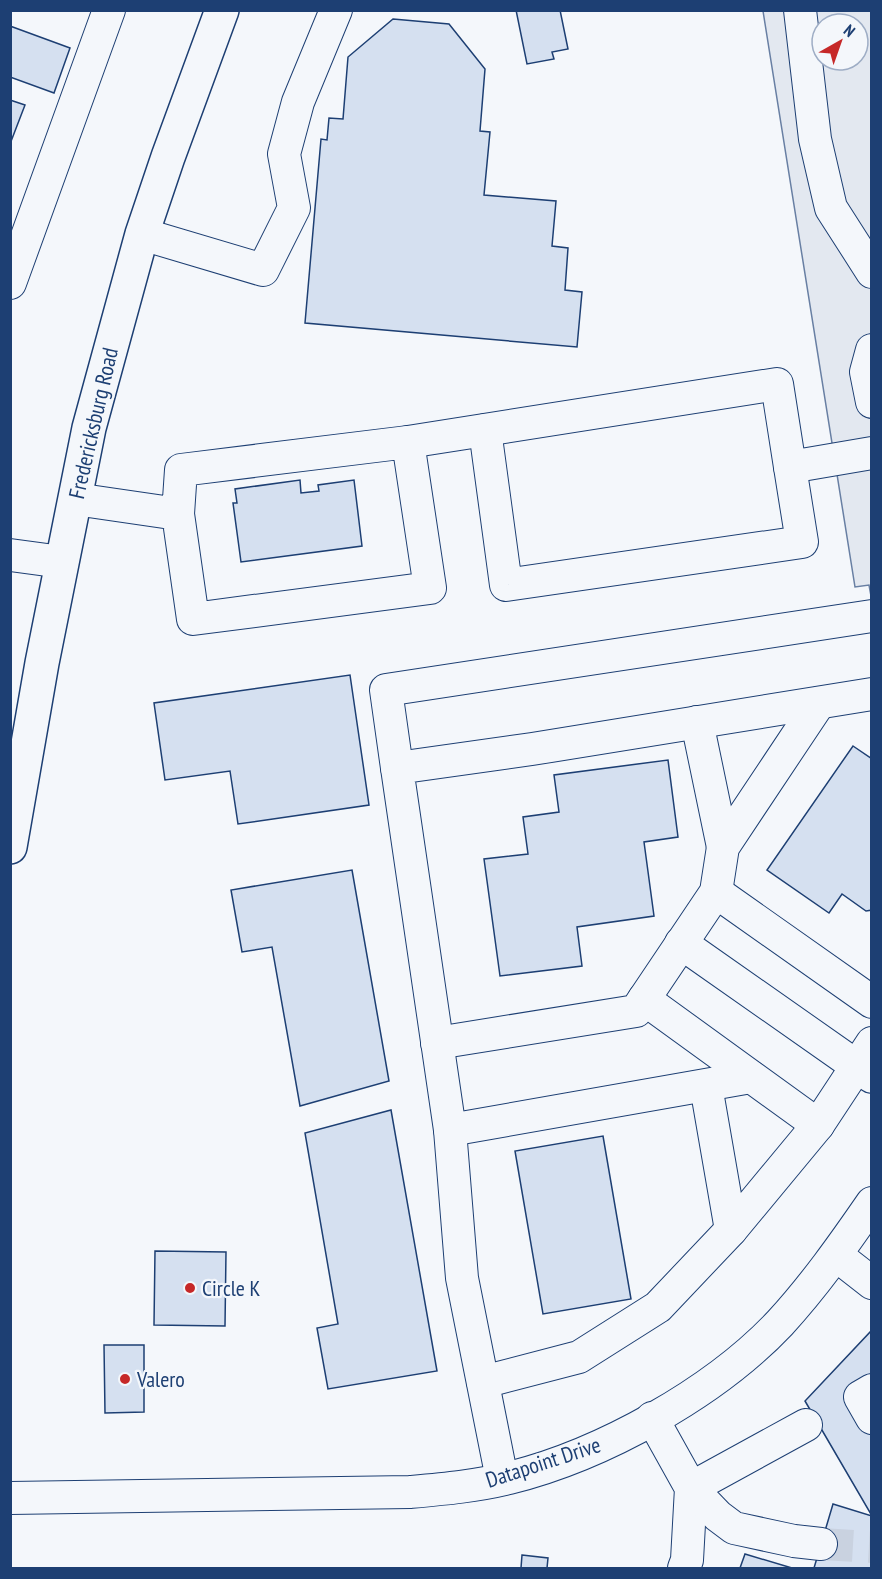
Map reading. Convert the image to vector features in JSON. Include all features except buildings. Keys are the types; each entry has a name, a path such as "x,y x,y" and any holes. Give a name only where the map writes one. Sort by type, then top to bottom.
{"main road":[{"name":"Fredericksburg Road","path":"10,847 14,804 89,428 142,234 222,10"}],"street":[{"path":"10,283 109,10"},
{"path":"142,234 264,270 294,208 284,154 298,102 336,10"},
{"path":"800,10 815,139 831,208 872,272"},
{"path":"872,350 866,372 872,402"},
{"path":"408,442 430,588 193,619 178,514 181,470 408,442 777,384 802,542 506,585 485,430"},
{"path":"790,467 872,453"},
{"path":"75,499 178,514"},
{"path":"10,555 62,562"},
{"path":"502,1479 462,1278 450,1130 386,690 872,616"},
{"path":"398,768 872,694"},
{"path":"723,848 819,703"},
{"path":"437,1043 636,1011 716,892 723,848 697,722"},
{"path":"716,892 872,1002"},
{"path":"483,1382 579,1357 658,1307 731,1230 818,1125 866,1062 681,943"},
{"path":"644,999 818,1125"},
{"path":"450,1130 751,1077"},
{"path":"706,1086 731,1230"},
{"name":"Datapoint Drive","path":"10,1498 410,1492 502,1479 573,1457 630,1432 709,1384 752,1350 803,1297 872,1203"},
{"path":"836,1255 872,1283"},
{"path":"872,1390 860,1397 872,1418"},
{"path":"652,1418 691,1488 718,1516 734,1528 821,1545"},
{"path":"691,1488 806,1425"},
{"path":"684,1569 687,1560 691,1488"}],"shaded area":[{"path":"763,11 871,11 871,596 869,585 855,587"}],"tunnel":[{"path":"821,1544 872,1547"}],"place":[{"name":"Circle K","path":"190,1288"},
{"name":"Valero","path":"125,1379"}]}
